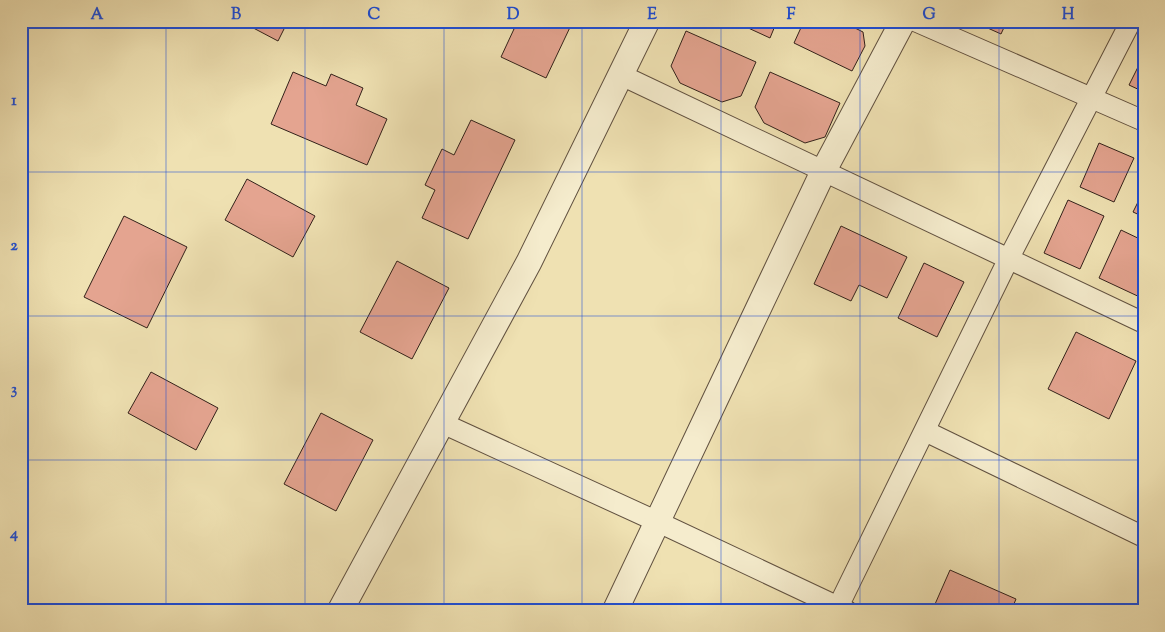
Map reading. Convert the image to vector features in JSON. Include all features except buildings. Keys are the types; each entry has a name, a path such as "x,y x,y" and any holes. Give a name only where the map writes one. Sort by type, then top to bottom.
{"street":[{"path":"340,611 529,262 647,21"},
{"path":"615,611 824,170 903,21"},
{"path":"915,21 1144,121"},
{"path":"442,423 658,522 840,609 924,430 1130,21"},
{"path":"621,75 1144,322"},
{"path":"924,430 1144,537"}]}
